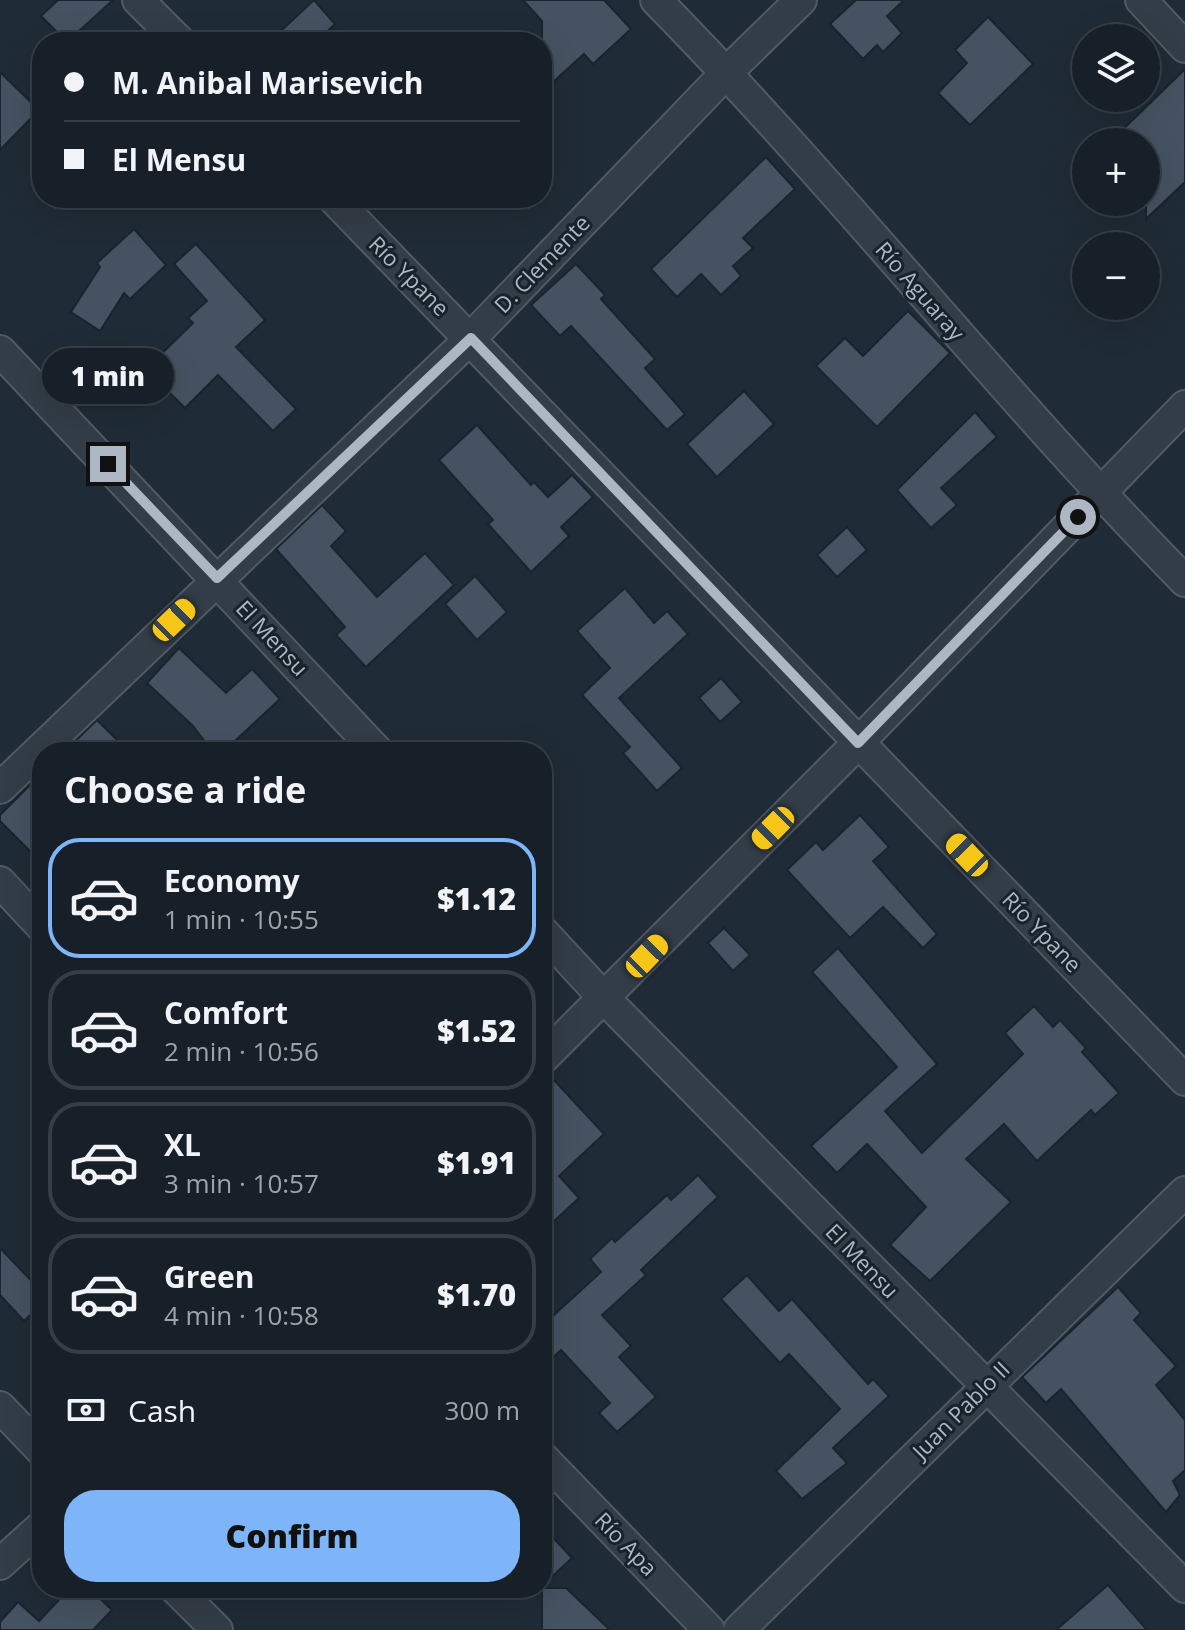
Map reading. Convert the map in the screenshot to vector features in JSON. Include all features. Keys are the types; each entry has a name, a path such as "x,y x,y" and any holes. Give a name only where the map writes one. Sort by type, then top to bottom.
{"street":[{"path":"138,0 170,32"},
{"name":"Río Aguaray","path":"656,0 727,72 1100,495 1185,581"},
{"name":"D. Clemente","path":"48,742 471,338 727,72 801,0"},
{"path":"1141,0 1185,47"},
{"name":"Río Ypane","path":"343,208 1185,1080"},
{"name":"El Mensu","path":"0,351 369,742"},
{"path":"552,1049 858,743 1185,406"},
{"name":"D. Clemente","path":"0,788 32,757"},
{"path":"0,882 32,916"},
{"name":"El Mensu","path":"552,942 1185,1587"},
{"name":"Juan Pablo II","path":"739,1630 1185,1192"},
{"path":"0,1407 32,1441"},
{"name":"Río Apa","path":"552,1467 709,1630"},
{"path":"0,1564 32,1535"},
{"path":"185,1598 217,1630"}],"building":[{"path":"58,0 113,0 78,32 57,32 41,16"},
{"path":"314,0 335,24 327,32 280,32"},
{"path":"523,0 604,0 631,29 593,64 584,54 552,83 552,32 542,32 542,21"},
{"path":"856,0 904,0 887,16 902,33 883,52 877,45 863,59 830,24"},
{"path":"988,17 1033,64 970,125 938,93 967,63 955,50"},
{"path":"1185,69 1185,182 1160,206 1160,128 1124,128 1141,112 1160,112 1160,93"},
{"path":"0,72 32,103 32,117 0,150"},
{"path":"766,157 795,189 743,238 753,248 733,266 741,276 721,295 701,274 677,297 651,269"},
{"path":"134,229 166,265 130,299 124,293 100,331 71,312 100,267 97,263"},
{"path":"196,244 265,320 236,347 296,409 273,431 218,375 185,408 146,369 193,323 188,318 207,301 174,264"},
{"path":"576,264 605,295 601,299 655,359 645,368 685,414 667,430 571,326 560,336 531,305"},
{"path":"908,311 950,353 877,427 816,366 845,338 863,356"},
{"path":"744,391 774,424 717,477 687,444"},
{"path":"975,412 997,437 941,488 957,505 931,528 897,490"},
{"path":"477,425 531,485 534,482 548,497 572,475 593,497 561,527 569,536 531,572 488,524 493,520 439,460"},
{"path":"322,505 346,531 331,546 377,597 425,553 454,585 366,667 336,635 345,627 276,549"},
{"path":"847,527 867,550 837,577 817,555"},
{"path":"475,576 507,612 477,640 445,604"},
{"path":"625,588 654,623 667,611 688,634 619,698 682,768 657,791 623,753 630,747 582,695 610,668 577,631"},
{"path":"179,648 226,693 252,669 280,699 234,742 205,742 192,725 147,683"},
{"path":"721,678 742,702 720,722 699,698"},
{"path":"97,720 119,742 74,742"},
{"path":"32,783 32,853 0,821 0,815"},
{"path":"860,815 889,847 873,861 937,934 923,948 883,907 850,938 787,870 816,842 823,850"},
{"path":"724,928 750,955 733,971 708,943"},
{"path":"838,948 937,1064 885,1111 922,1153 1023,1054 1005,1033 1034,1006 1053,1027 1060,1020 1086,1048 1082,1052 1119,1093 1095,1115 1091,1110 1037,1161 1004,1124 966,1159 1011,1202 930,1281 890,1245 926,1207 867,1144 837,1173 811,1146 897,1067 812,972"},
{"path":"554,1080 604,1134 559,1176 579,1198 553,1222 552,1221"},
{"path":"698,1175 718,1197 641,1270 646,1275 602,1315 631,1346 619,1357 656,1397 617,1432 599,1413 610,1403 561,1350 552,1359 552,1317 601,1272 590,1259 612,1238 615,1242 667,1195 671,1200"},
{"path":"0,1248 32,1282 32,1313 24,1321 0,1295"},
{"path":"747,1275 779,1311 792,1299 868,1384 873,1379 889,1396 833,1448 847,1463 802,1499 776,1471 840,1409 789,1354 780,1363 721,1299"},
{"path":"1118,1287 1141,1313 1134,1320 1176,1366 1156,1385 1185,1420 1185,1470 1173,1481 1180,1495 1166,1512 1061,1389 1046,1403 1022,1377"},
{"path":"552,1537 572,1558 552,1577"},
{"path":"1108,1585 1147,1630 1056,1630"},
{"path":"552,1588 566,1588 610,1630 542,1630 542,1598 552,1598"},
{"path":"61,1598 99,1598 112,1610 93,1630 0,1630 0,1622 18,1602 39,1621"}],"route":[{"path":"108,464 217,578 471,338 858,743 1078,517"}]}
